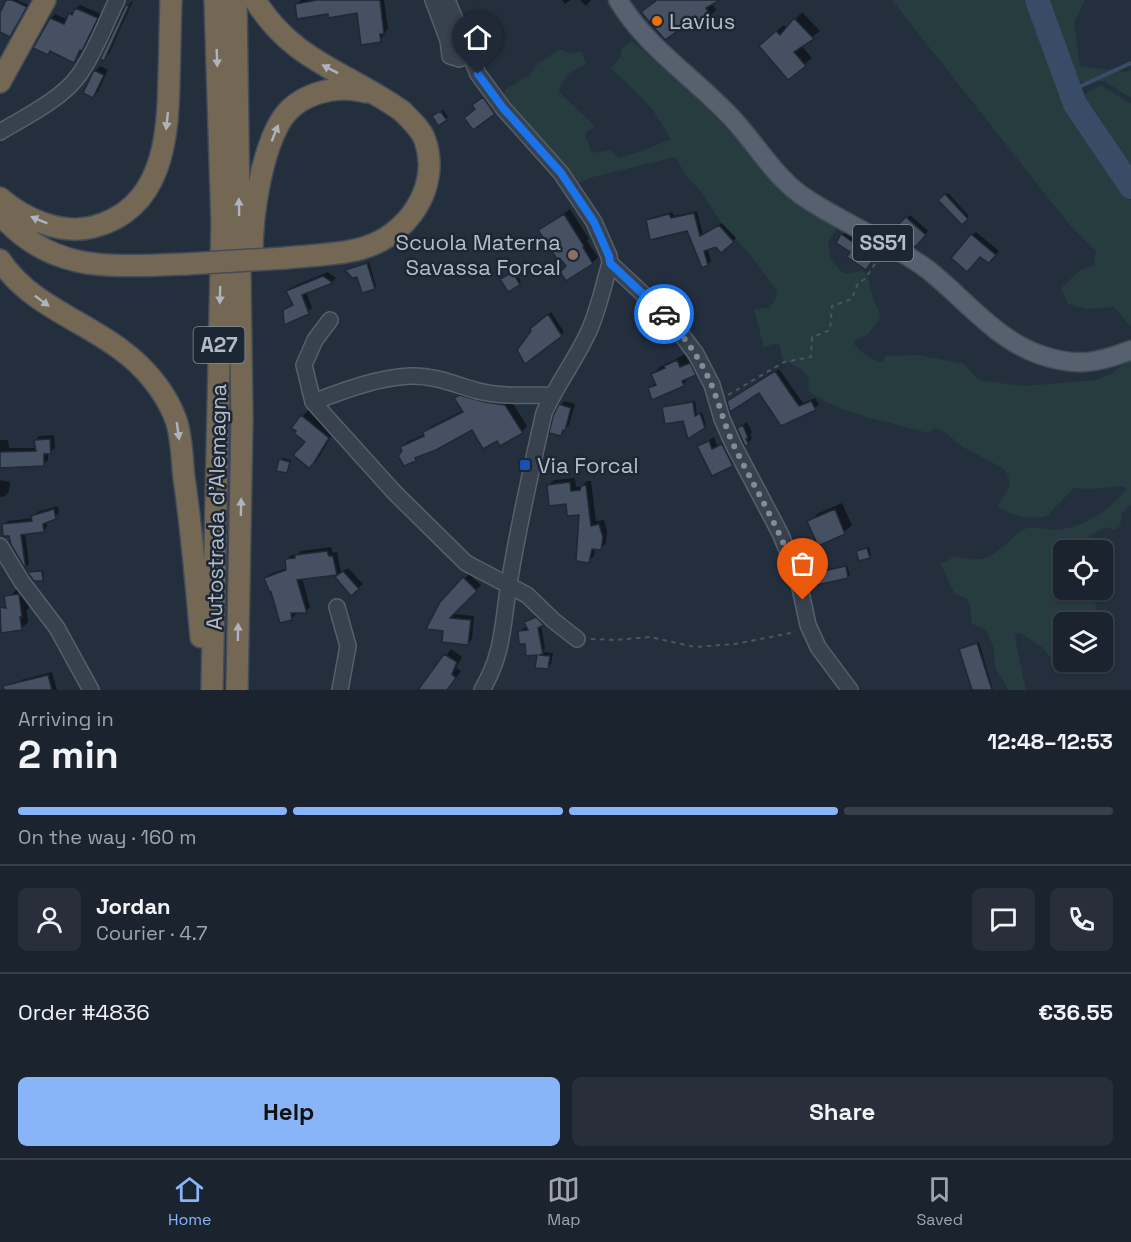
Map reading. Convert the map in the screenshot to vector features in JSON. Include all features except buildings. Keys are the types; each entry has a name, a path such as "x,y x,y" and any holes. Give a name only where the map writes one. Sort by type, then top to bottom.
{"highway":[{"path":"0,82 45,0"},
{"path":"0,198 28,216 66,229 84,229 114,220 131,208 147,190 156,171 168,121 171,0"},
{"name":"Autostrada d'Alemagna","path":"212,690 222,223 215,0"},
{"name":"Autostrada d'Alemagna","path":"236,0 243,419 237,690"},
{"name":"A27","path":"0,214 11,226 31,241 63,258 100,266 286,258 362,249 398,230 412,215 422,198 428,179 425,139 416,125 402,111 299,50 274,28 255,0"},
{"name":"A27","path":"243,419 252,345 252,242 257,193 276,130 288,111 297,103 313,95 346,88 381,97"},
{"path":"0,260 25,289 52,309 121,349 141,367 161,390 176,420 191,528 206,690"}],"main road":[{"name":"SS51","path":"618,0 644,38 702,88 730,116 771,168 789,184 819,206 926,268 1007,338 1036,354 1063,362 1106,360 1131,351"}],"street":[{"path":"0,132 67,89 79,75 117,0"},
{"path":"433,0 450,56 459,59 469,54"},
{"path":"447,0 478,74 503,108 561,173 594,222 610,263 589,332 544,413 509,584 500,651 482,690"},
{"path":"610,263 656,306 696,354 712,385 734,446 780,533 797,574 810,629 818,647 850,690"},
{"path":"330,320 315,340 304,365 313,402 394,492 466,563 527,595 577,639"},
{"path":"313,402 347,390 412,375 445,380 479,391 513,395 552,395"},
{"path":"0,546 22,582 57,628 91,690"},
{"path":"337,607 348,646 340,690"}],"path":[{"path":"718,402 784,362 811,357 812,337 830,330 832,306 852,299 858,283 865,279 886,245"},
{"path":"577,639 615,640 650,637 695,647 771,639 810,629"}],"green space":[{"path":"892,0 1027,0 1072,115 1131,200 1131,327 1114,307 1086,309 1068,304 1061,288 1080,270 1094,265 1096,251 1068,223"},
{"path":"1043,0 1085,0 1074,23 1080,66 1126,72 1131,70 1131,98 1104,81 1074,82"},
{"path":"632,41 699,99 795,202 837,228 828,243 831,260 844,274 861,271 867,274 881,317 868,334 855,341 854,344 867,356 882,362 886,356 917,355 960,363 983,381 1024,386 1096,380 1111,374 1131,358 1131,504 1122,513 1120,526 1115,530 1105,527 1086,540 1053,540 1053,600 1089,600 1097,607 1092,612 1053,612 1053,661 1043,648 1020,633 1016,634 1026,690 1009,690 996,669 993,646 987,632 972,624 967,599 954,593 941,564 954,557 978,559 989,556 1020,531 1026,529 1054,530 1075,526 1103,512 1126,490 1124,486 1074,488 1047,516 1034,518 1021,516 997,507 1010,486 1004,469 963,447 946,433 934,428 928,433 881,421 834,405 807,390 809,384 806,374 782,358 780,345 772,344 764,348 754,309 769,308 776,299 777,293 773,285 722,224 675,157 589,178 575,185 548,145 502,98 506,89 530,75 537,65 559,49 572,54 582,51 586,64 568,74 559,89 560,93 593,124 594,127 585,135 592,153 610,150 618,158 671,139 652,109 611,69 620,57 622,48"},
{"path":"1101,85 1131,104 1131,169 1083,95"}],"waterway":[{"path":"1037,0 1075,104 1131,187"},
{"path":"1070,91 1131,63"}],"way so far":[{"path":"664,314 696,354 712,385 734,446 780,533 797,574 803,600"}],"place":[{"name":"Lavius","path":"657,21"},
{"name":"Scuola Materna Savassa Forcal","path":"573,255"},
{"name":"Via Forcal","path":"525,465"}],"route":[{"path":"478,74 503,108 561,173 594,222 610,263 664,314"}]}
